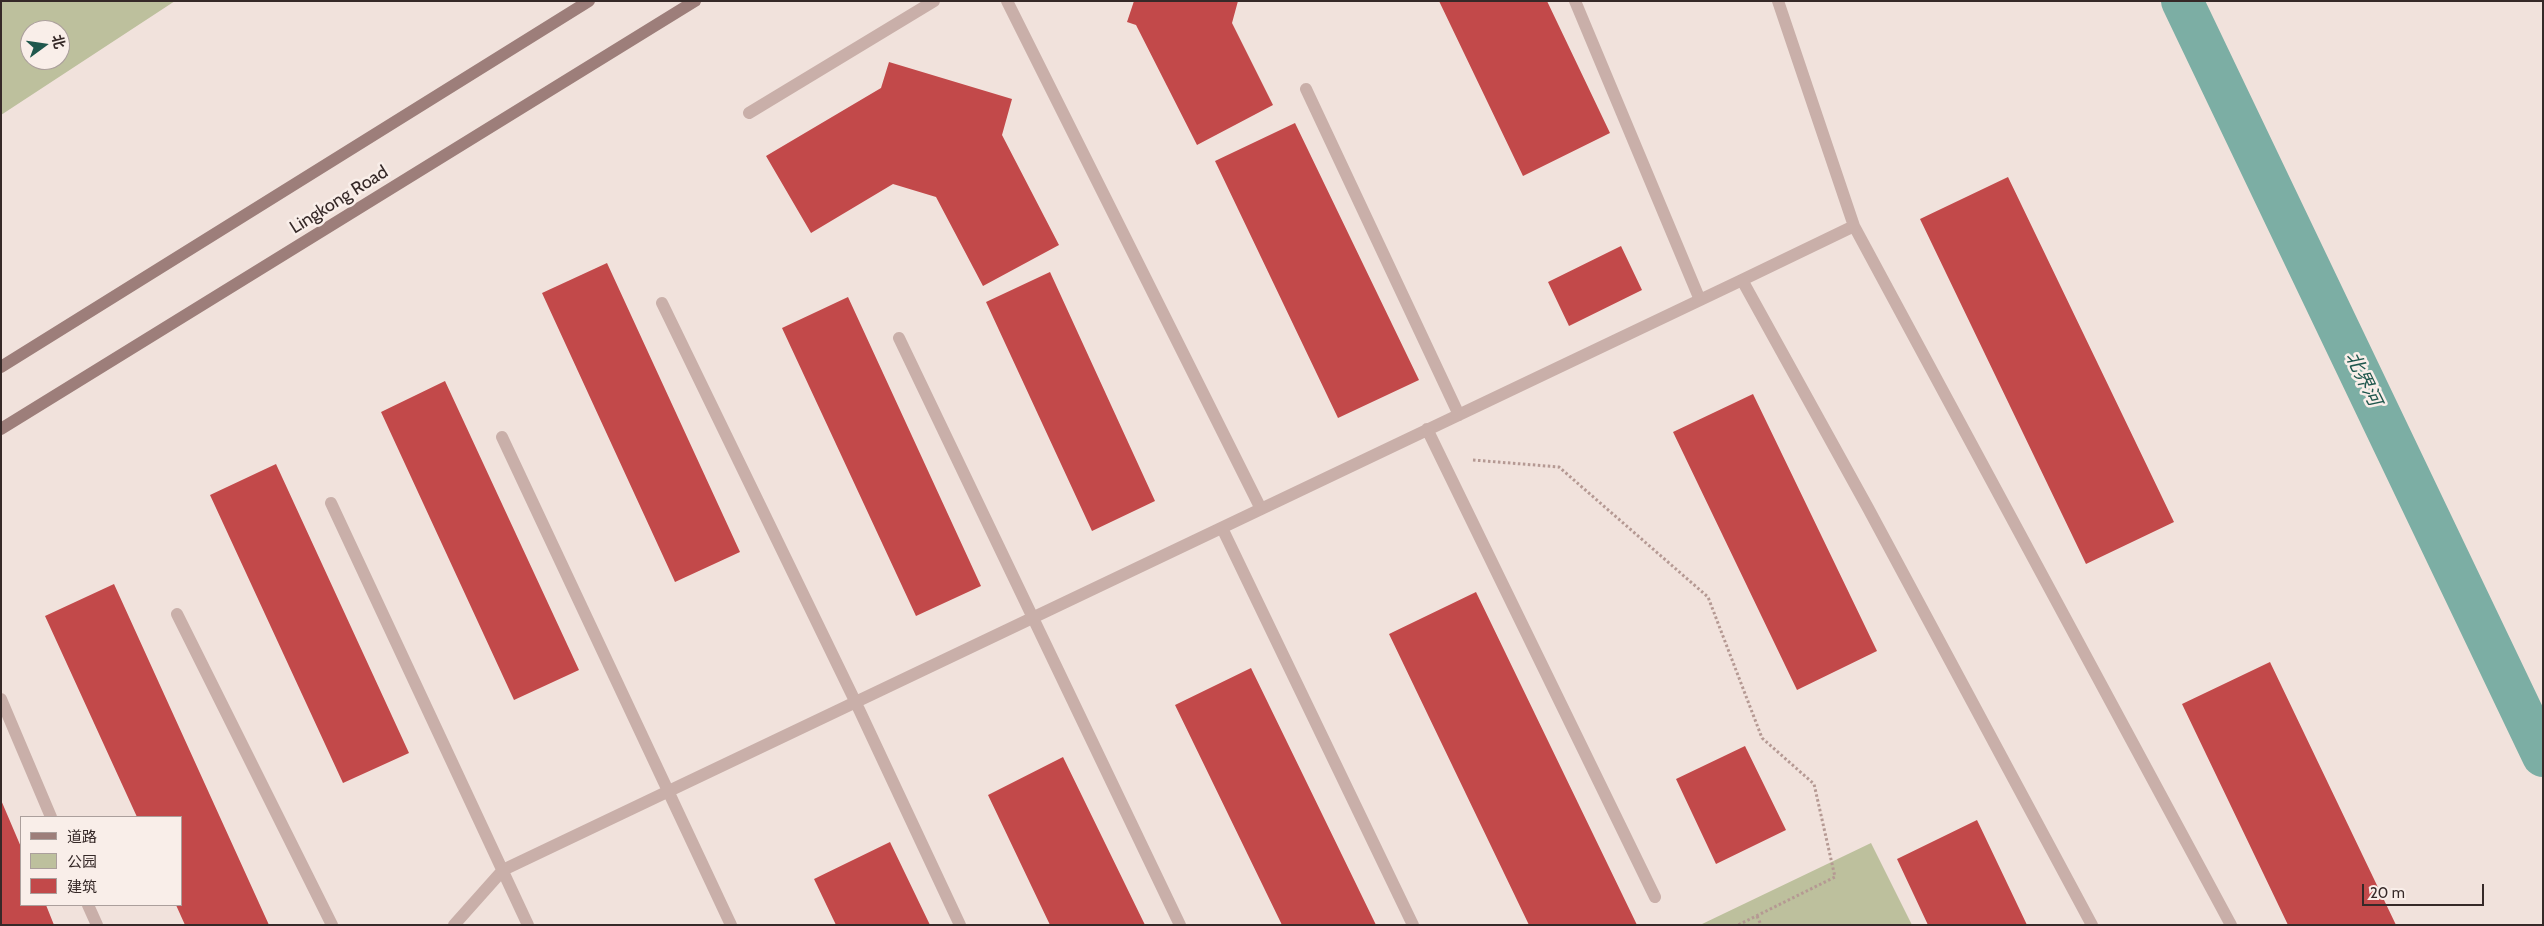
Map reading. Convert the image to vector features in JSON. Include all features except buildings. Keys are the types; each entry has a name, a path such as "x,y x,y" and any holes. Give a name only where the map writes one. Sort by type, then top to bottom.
{"street":[{"name":"Lingkong Road","path":"1,367 589,1"},
{"name":"Lingkong Road","path":"1,429 695,1"}],"lane":[{"path":"749,113 934,1"},
{"path":"1007,1 1261,509"},
{"path":"1576,1 1700,300"},
{"path":"1778,1 1854,226 2231,925"},
{"path":"1306,90 1459,415"},
{"path":"454,925 503,870 1854,226"},
{"path":"1742,280 1868,508 2092,925"},
{"path":"662,303 856,703 960,925"},
{"path":"899,338 1180,925"},
{"path":"1427,430 1655,897"},
{"path":"502,437 731,925"},
{"path":"331,503 528,925"},
{"path":"1222,528 1413,925"},
{"path":"177,614 332,925"},
{"path":"1,699 51,816"},
{"path":"88,906 97,925"}],"path":[{"path":"1440,456 1559,467 1708,597 1762,738 1814,784 1835,877 1738,925"},
{"path":"1757,916 1761,925"}],"green space":[{"path":"1,1 175,1 70,70 70,20 20,20 20,70 70,70 1,115"},
{"path":"1871,843 1912,925 1700,925"}],"waterway":[{"name":"北界河","path":"2182,1 2543,756"}]}
